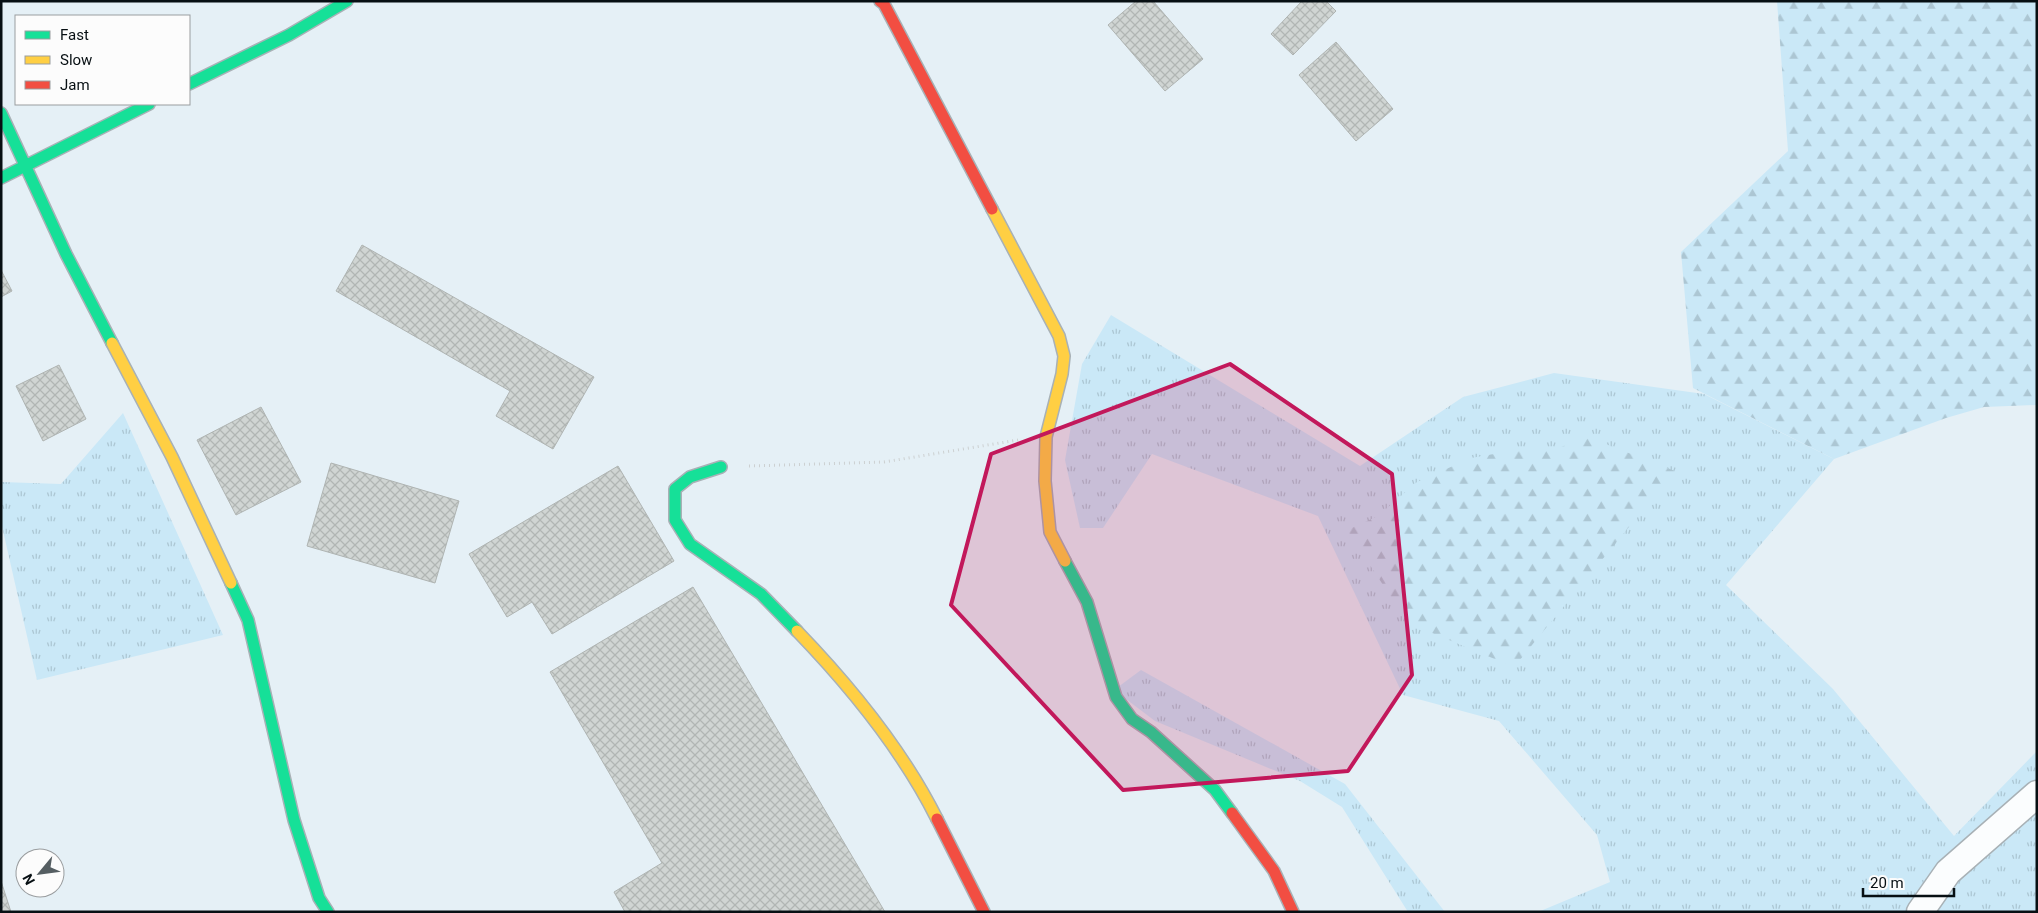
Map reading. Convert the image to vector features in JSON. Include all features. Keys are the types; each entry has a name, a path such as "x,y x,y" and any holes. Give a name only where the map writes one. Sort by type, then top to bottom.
{"street":[{"path":"190,84 290,35 347,1"},
{"path":"880,1 1058,336 1064,356 1062,374 1046,437 1045,481 1050,532 1087,602 1116,697 1132,719 1151,732 1214,790 1274,871 1293,912"},
{"path":"1,178 147,105"},
{"path":"1,113 66,254 172,457 248,620 294,820 319,898 328,912"},
{"path":"721,467 690,477 675,489 675,520 690,544 761,594 824,659 878,724 928,801 984,912"},
{"path":"1920,912 1948,872 2037,794"}],"path":[{"path":"721,467 884,462 1046,437"}],"highlighted area":[{"path":"1230,364 1392,474 1412,675 1348,771 1123,790 951,605 991,454"}],"green space":[{"path":"1777,1 2037,1 2037,405 1984,407 1946,418 1834,459 1693,388 1681,252 1788,151"},
{"path":"1111,315 1360,466 1463,397 1554,373 1704,394 1834,459 1726,585 1833,689 1954,836 2037,751 2037,912 1538,912 1610,882 1597,835 1499,721 1403,695 1318,516 1152,454 1103,528 1080,528 1065,460 1082,364"},
{"path":"123,413 223,635 37,680 1,522 1,482 61,484"},
{"path":"1585,436 1675,471 1514,667 1408,623 1347,530 1378,516 1417,482 1471,458 1511,451 1557,449"},
{"path":"1141,670 1345,784 1445,912 1408,912 1342,807 1300,781 1155,721 1114,690"}],"building":[{"path":"1136,1 1153,1 1203,59 1165,91 1108,25"},
{"path":"1302,1 1326,1 1336,11 1293,55 1271,34"},
{"path":"1336,42 1393,109 1356,141 1299,75"},
{"path":"362,245 594,377 553,449 496,416 510,391 336,291"},
{"path":"1,270 12,291 1,297"},
{"path":"59,365 86,419 43,441 16,386"},
{"path":"261,407 301,482 236,515 197,440"},
{"path":"331,463 459,501 435,583 307,546"},
{"path":"618,466 674,561 552,634 532,602 507,617 469,554"},
{"path":"693,587 885,912 625,912 614,892 662,863 550,672"},
{"path":"1,881 11,912 1,912"}],"traffic: fast":[{"path":"190,84 289,35 347,1"},
{"path":"1,178 147,105"},
{"path":"1,113 66,254 112,343"},
{"path":"721,467 690,477 675,489 675,520 690,544 761,594 797,631"},
{"path":"1065,561 1087,602 1116,697 1132,719 1151,732 1215,790 1232,813"},
{"path":"231,583 248,620 294,820 319,898 328,912"}],"traffic: slow":[{"path":"992,209 1059,336 1064,356 1062,374 1046,437 1045,481 1050,532 1065,561"},
{"path":"112,343 172,457 231,583"},
{"path":"797,631 837,674 892,744 937,819"}],"traffic: jam":[{"path":"880,1 884,4 992,209"},
{"path":"1232,813 1274,871 1293,912"},
{"path":"937,819 984,912"}]}
